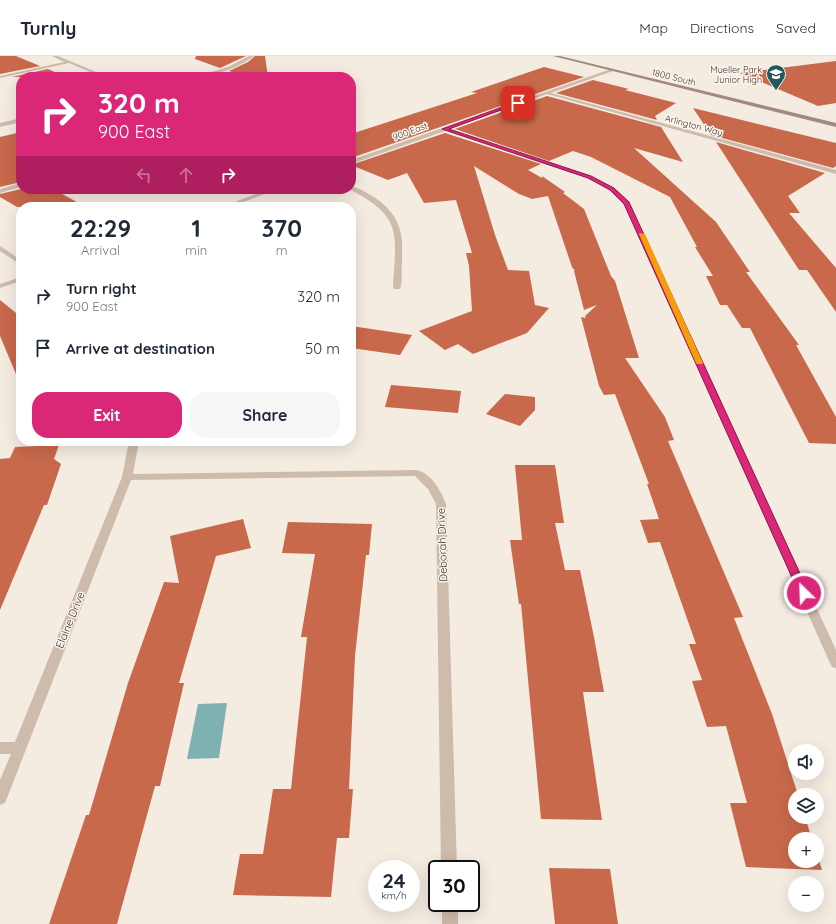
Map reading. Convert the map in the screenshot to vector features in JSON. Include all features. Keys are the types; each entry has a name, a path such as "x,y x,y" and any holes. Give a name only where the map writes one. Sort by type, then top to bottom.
{"main road":[{"name":"1800 South","path":"555,56 836,125"}],"street":[{"path":"54,56 94,72"},
{"path":"214,72 230,68 252,56"},
{"path":"23,72 69,62"},
{"name":"900 East","path":"356,160 611,70"},
{"path":"0,77 16,74"},
{"name":"Arlington Way","path":"547,93 836,172"},
{"path":"0,125 16,121"},
{"path":"445,129 590,177 612,189 627,203 836,663"},
{"path":"0,191 16,186"},
{"path":"356,190 383,206 396,223 399,233 397,287"},
{"path":"238,202 261,194"},
{"path":"0,248 16,259"},
{"path":"0,286 16,281"},
{"name":"Elaine Drive","path":"0,798 127,478 133,446"},
{"name":"Deborah Drive","path":"127,478 417,473 428,480 441,504 449,860"},
{"path":"0,748 20,748"},
{"path":"450,912 450,924"}],"water":[{"path":"227,703 219,758 187,759 198,704"}],"building":[{"path":"0,56 16,56 40,66 0,74"},
{"path":"196,56 246,56 220,68 195,59"},
{"path":"255,56 265,56 267,72 229,71 248,62"},
{"path":"836,61 836,103 818,106 740,73"},
{"path":"544,67 584,77 356,156 356,132 477,93 471,92"},
{"path":"48,69 55,72 34,72"},
{"path":"593,80 676,103 655,116 657,120 556,93"},
{"path":"547,96 661,127 683,162 634,148 716,222 750,272 746,272 799,345 796,345 836,417 836,444 809,443 750,328 742,328 727,305 720,305 706,276 713,276 695,247 697,247 670,197 591,157 573,151 549,161 455,129"},
{"path":"693,108 836,143 836,166 833,168 711,135"},
{"path":"16,133 16,183 0,187 0,137"},
{"path":"445,133 541,164 528,170 542,178 542,176 565,192 563,193 584,209 611,276 615,281 639,358 625,358 665,417 674,440 668,441 743,617 734,618 772,714 788,764 788,780 793,780 796,788 788,788 788,824 807,824 810,832 788,832 788,868 821,868 822,870 746,867 730,803 747,803 726,726 707,727 692,681 702,680 689,644 696,644 660,542 648,543 640,520 659,519 647,484 649,484 615,394 604,395 599,386 581,317 586,318 585,316 597,305 584,310 575,271 572,267 548,196 532,199 519,194 474,166 495,235 508,270 529,271 535,305 549,308 527,333 473,354 458,344 445,350 419,331 472,311 469,266 466,253 472,253 456,200 424,203 407,173 388,180 356,167 356,163"},
{"path":"716,142 825,173 788,196 800,213 789,213 836,268 836,312 807,270 799,270"},
{"path":"16,190 16,194 62,194 77,202 16,202 16,206 0,197 0,194"},
{"path":"0,300 16,313 16,374 0,336"},
{"path":"356,327 412,335 400,355 356,349"},
{"path":"391,385 461,391 458,413 385,407"},
{"path":"505,394 535,397 535,410 520,426 486,414"},
{"path":"59,446 54,459 61,464 47,505 44,505 0,610 0,459 10,458 15,447"},
{"path":"515,465 555,465 564,523 555,523 565,570 580,570 604,692 583,692 602,820 541,819 521,604 519,604 510,540 522,540"},
{"path":"243,519 251,548 216,556 179,683 184,683 160,786 155,786 117,924 49,924 86,815 89,815 128,683 164,582 179,583 170,536"},
{"path":"288,522 372,524 369,555 366,555 355,656 349,789 353,789 349,838 337,838 331,897 233,895 240,854 263,854 273,789 291,789 307,637 301,637 315,554 282,553"},
{"path":"549,868 610,869 618,924 555,924"}],"slow traffic":[{"path":"642,234 700,363"}],"place":[{"name":"Mueller Park Junior High","path":"776,91"}],"route":[{"path":"518,103 445,129 590,177 612,189 627,203 804,593"}]}
